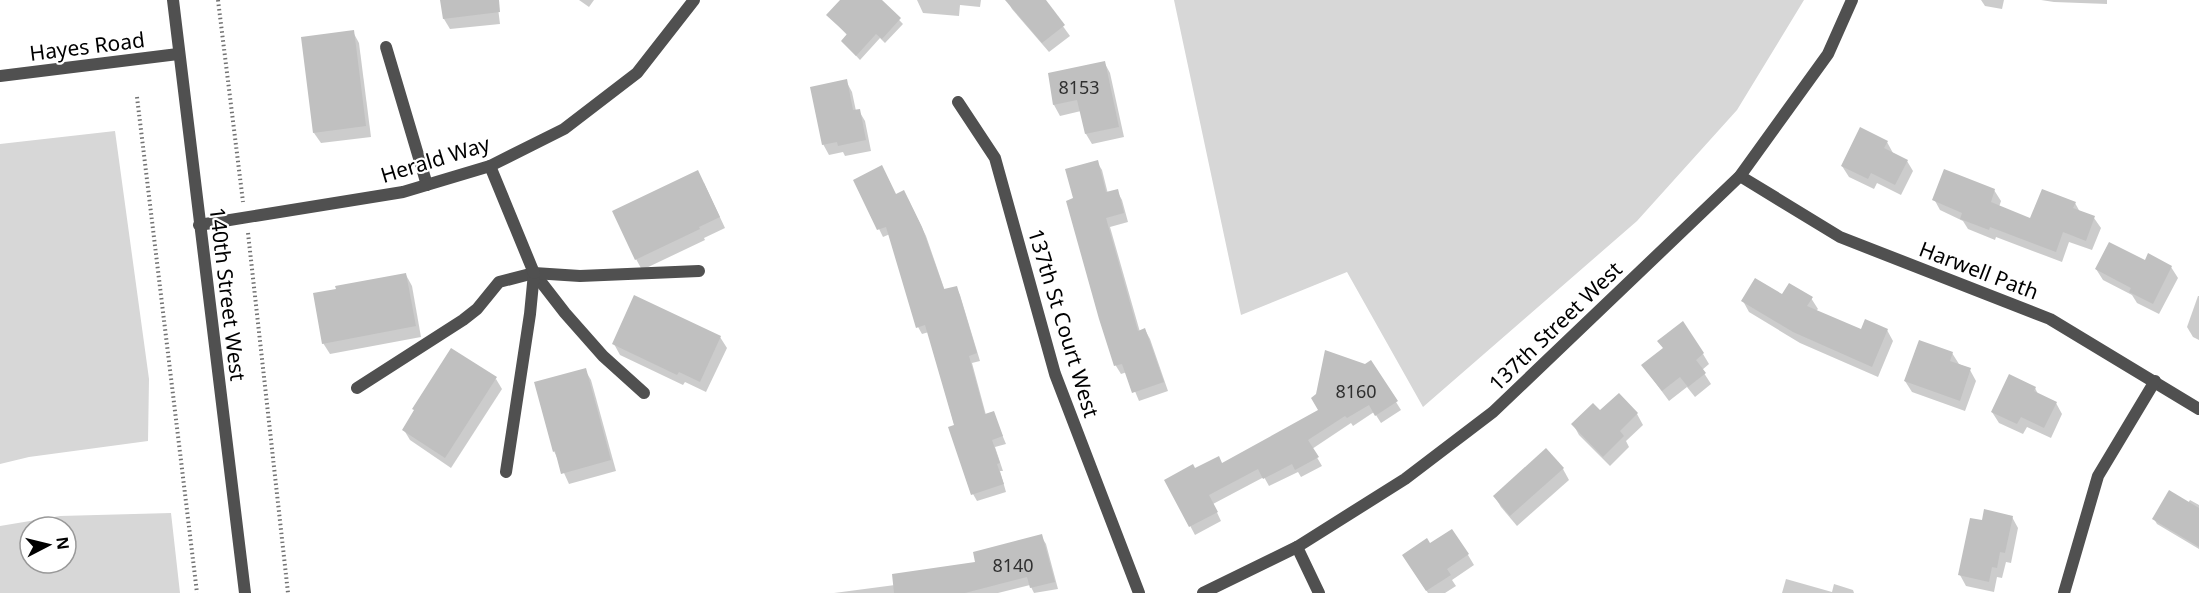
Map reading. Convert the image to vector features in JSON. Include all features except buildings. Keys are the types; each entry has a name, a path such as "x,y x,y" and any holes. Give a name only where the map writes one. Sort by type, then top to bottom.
{"street":[{"name":"140th Street West","path":"173,0 246,593"},
{"name":"Herald Way","path":"199,225 403,192 490,166 564,129 637,73 694,0"},
{"name":"137th Street West","path":"1203,593 1297,548 1405,479 1493,412 1740,176 1828,54 1852,0"},
{"path":"386,47 427,185"},
{"name":"Hayes Road","path":"0,76 178,54"},
{"name":"137th St Court West","path":"958,102 995,158 1055,374 1139,593"},
{"path":"490,166 534,273 603,356 644,393"},
{"name":"Harwell Path","path":"1740,176 1840,237 2050,319 2199,409"},
{"path":"357,388 463,320 477,309 499,282 534,273 580,276 699,271"},
{"path":"506,472 531,314 534,273"},
{"path":"2064,593 2098,476 2155,381"},
{"path":"1297,548 1319,593"}],"path":[{"path":"218,0 245,218 251,245 288,593"},
{"path":"136,97 197,593"}],"shaded area":[{"path":"1174,0 1804,0 1737,110 1637,221 1423,407 1347,272 1241,315"},
{"path":"115,131 149,379 148,441 29,457 0,464 0,144"},
{"path":"171,513 180,593 0,593 0,526 18,523 18,575 78,575 78,516"}]}
